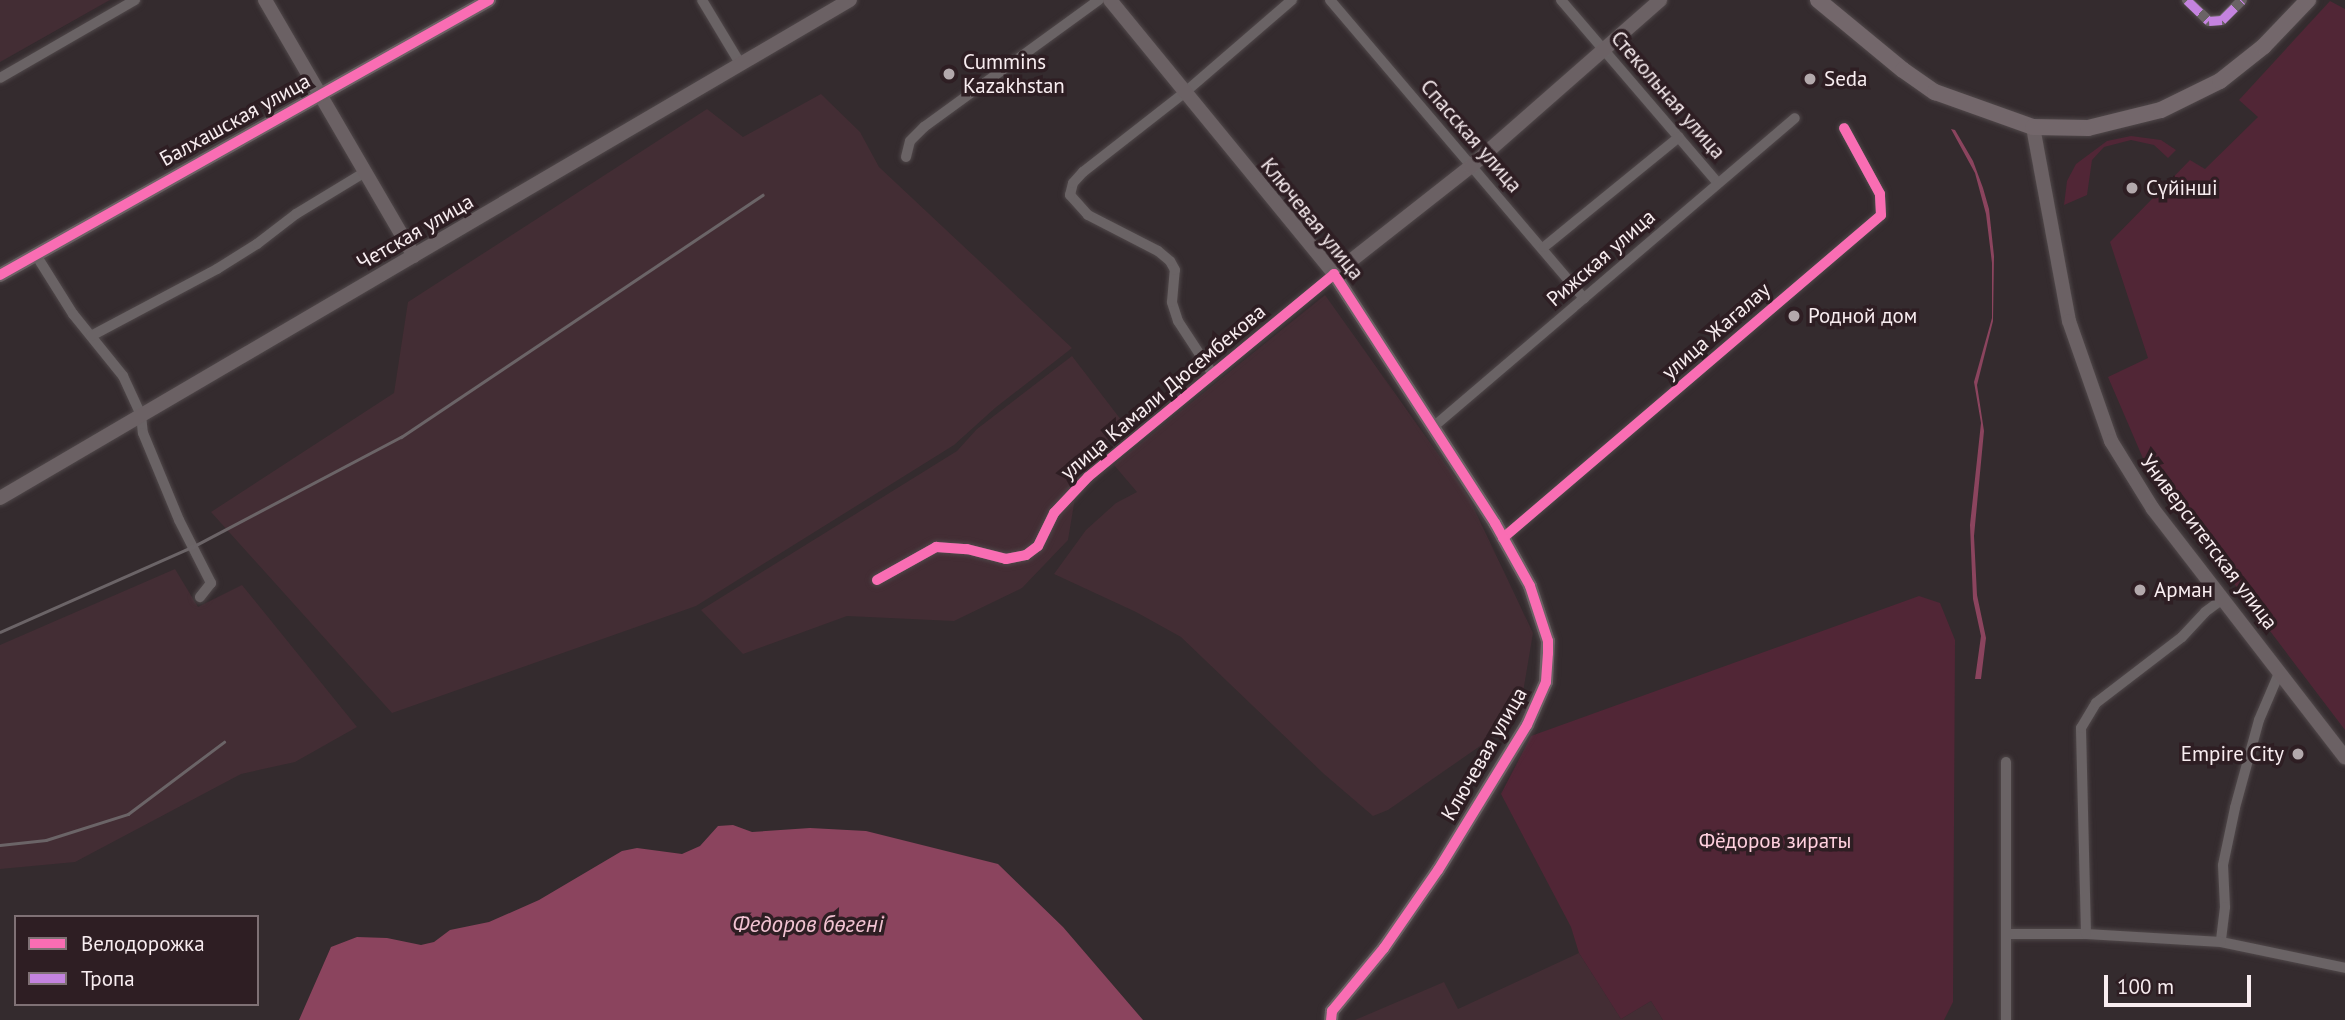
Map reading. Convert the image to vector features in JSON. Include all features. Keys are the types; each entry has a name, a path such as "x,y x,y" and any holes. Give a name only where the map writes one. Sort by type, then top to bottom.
{"main road":[{"path":"265,0 414,256"},
{"name":"Балхашская улица","path":"0,275 489,0"},
{"name":"Четская улица","path":"0,498 850,0"},
{"name":"Ключевая улица","path":"1110,0 1183,94 1334,274 1503,538 1530,586 1548,641 1546,682 1527,725 1438,870 1384,948 1332,1011 1331,1020"},
{"name":"улица Камали Дюсембекова","path":"1334,274 1470,167 1660,0"},
{"path":"1818,0 1902,70 1936,92 2033,127 2088,128 2161,110 2220,81 2264,46 2308,0"},
{"name":"Университетская улица","path":"2033,127 2069,321 2111,441 2153,509 2345,757"}],"street":[{"path":"0,78 135,0"},
{"path":"702,0 741,65"},
{"path":"906,157 910,141 924,127 1099,0"},
{"path":"1212,373 1178,321 1172,302 1175,270 1170,261 1158,251 1088,215 1070,195 1073,183 1083,172 1183,94 1292,0"},
{"name":"Спасская улица","path":"1330,0 1470,167 1544,247 1584,298"},
{"name":"Стекольная улица","path":"1561,0 1717,183"},
{"path":"2187,0 2209,21 2222,20 2242,0"},
{"name":"Рижская улица","path":"1433,428 1795,118"},
{"name":"улица Жагалау","path":"1503,538 1881,215 1880,194 1844,128"},
{"path":"1544,247 1679,137"},
{"path":"92,336 217,269 257,244 296,214 365,172"},
{"path":"36,255 73,314 123,376 141,415 143,433 179,520 211,583 200,597"},
{"name":"улица Камали Дюсембекова","path":"877,580 936,547 967,549 1006,559 1026,555 1038,546 1054,513 1088,477 1334,274"},
{"path":"2086,934 2081,728 2096,703 2182,637 2205,612 2223,599"},
{"path":"2221,942 2225,907 2223,865 2235,808 2259,720 2280,671"},
{"path":"2006,762 2006,1020"},
{"path":"2007,934 2086,934 2221,942 2345,968"}],"shaded area":[{"path":"0,0 110,0 0,62"},
{"path":"821,94 860,132 879,167 1072,348 995,408 954,445 696,606 392,713 211,512 394,393 408,302 707,109 743,137"},
{"path":"1325,295 1468,496 1533,633 1521,704 1483,744 1388,810 1373,816 1324,774 1181,637 1136,612 1054,574 1086,530 1116,503 1137,492 1114,465"},
{"path":"1072,356 1125,425 1070,472 1076,492 1068,540 1022,588 954,621 847,616 743,654 701,610 957,451 977,429"},
{"path":"175,569 198,607 242,585 357,727 295,762 241,774 75,862 0,869 0,645"},
{"path":"1579,953 1621,1019 1651,1001 1663,1020 1355,1020 1444,982 1458,1009"}],"green space":[{"path":"2330,1 2345,9 2345,730 2148,470 2108,377 2148,358 2110,242 2190,160 2205,169 2258,117 2239,100"},
{"path":"2131,136 2161,140 2176,150 2168,158 2154,145 2131,140 2104,147 2092,160 2087,195 2064,205 2067,181 2076,164 2107,141"},
{"name":"Фёдоров зираты","path":"1919,596 1940,603 1955,640 1953,1002 1944,1020 1663,1020 1651,1001 1621,1019 1579,953 1571,927 1501,794 1531,736"}],"water":[{"path":"1951,129 1955,130 1973,161 1983,188 1989,209 1994,256 1993,321 1977,385 1984,431 1974,536 1977,595 1986,638 1981,679 1975,679 1981,636 1973,599 1970,525 1981,423 1974,382 1992,318 1992,263 1986,214 1975,173"},
{"name":"Федоров бөгені","path":"733,825 752,832 810,828 866,831 998,864 1063,927 1143,1020 299,1020 331,947 357,937 387,938 421,945 434,942 450,930 489,922 539,900 622,851 637,848 682,854 700,846 718,826"}],"railway":[{"path":"0,632 194,546 401,437 763,195"},
{"path":"0,845 46,840 128,814 224,742"}],"marked path":[{"path":"2187,0 2209,21 2222,20 2242,0"}],"cycle path":[{"path":"0,275 489,0"},
{"path":"1503,538 1881,215 1880,194 1844,128"},
{"path":"877,580 936,547 967,549 1006,559 1026,555 1038,546 1054,513 1088,477 1334,274 1495,523 1530,586 1548,641 1548,653 1546,682 1527,725 1438,870 1384,948 1332,1011 1331,1020"}],"place":[{"name":"Cummins Kazakhstan","path":"949,74"},
{"name":"Seda","path":"1810,79"},
{"name":"Сүйінші","path":"2132,188"},
{"name":"Родной дом","path":"1794,316"},
{"name":"Арман","path":"2140,590"},
{"name":"Empire City","path":"2298,754"}]}
